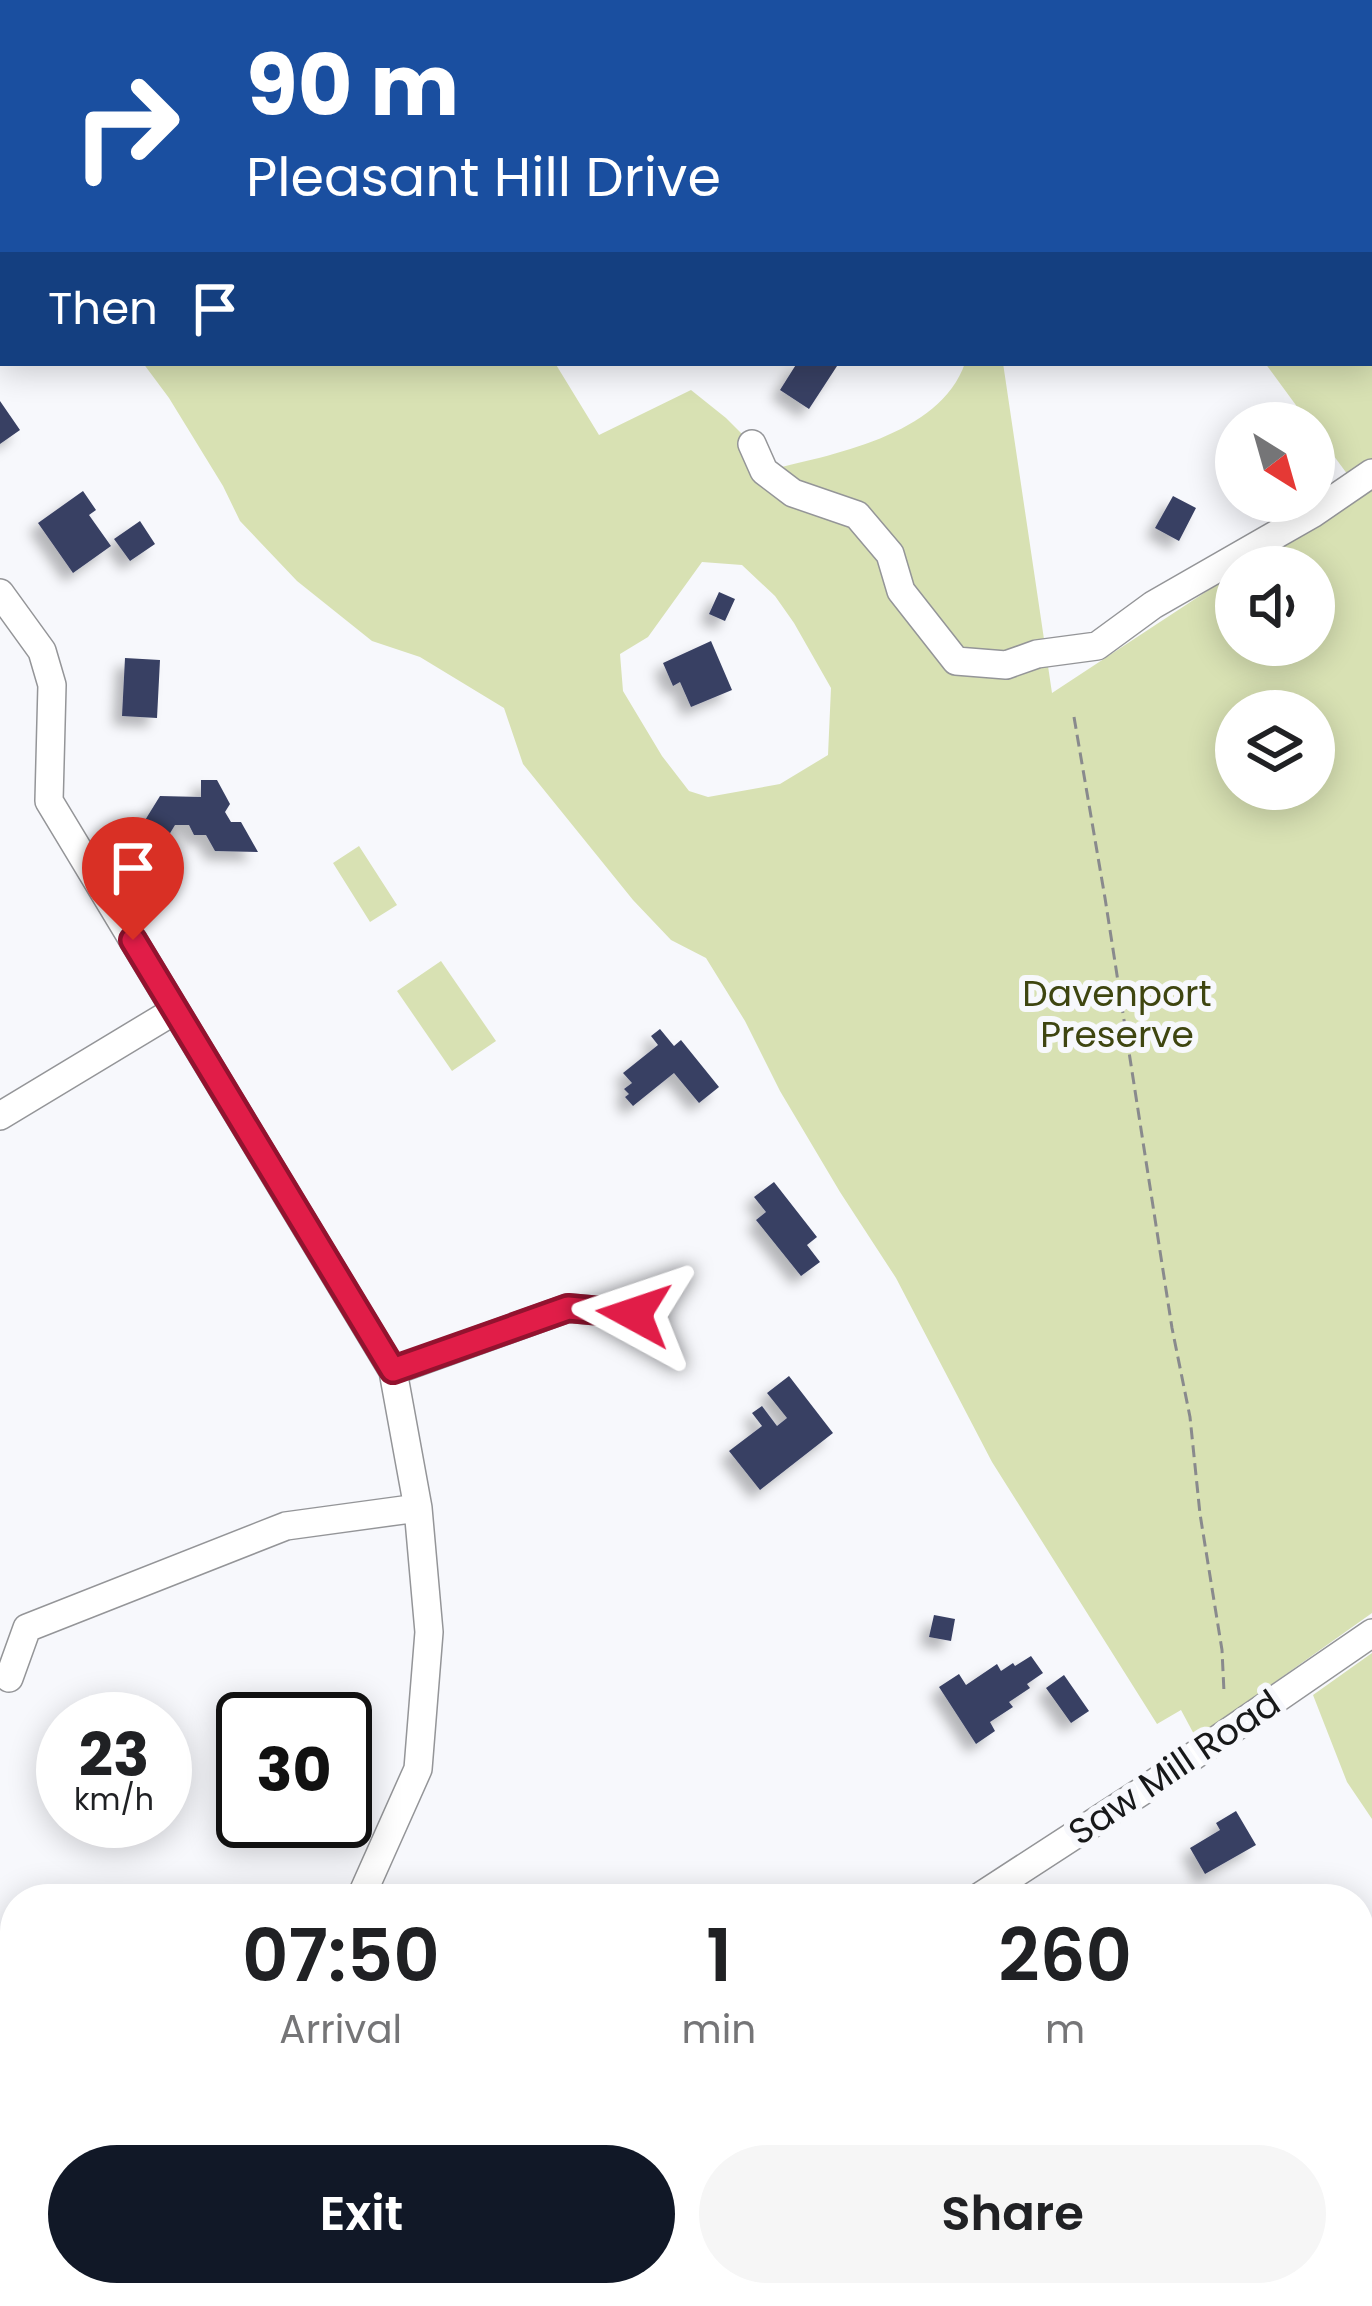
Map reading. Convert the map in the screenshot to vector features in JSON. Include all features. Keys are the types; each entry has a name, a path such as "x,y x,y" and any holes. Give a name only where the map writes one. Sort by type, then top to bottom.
{"street":[{"path":"752,444 764,471 793,493 856,514 890,554 901,591 956,661 1006,665 1037,654 1097,646 1153,605 1312,514 1372,473"},
{"path":"0,593 42,651 52,685 49,801 393,1370 418,1508 429,1632 418,1769 366,1884"},
{"path":"0,1116 174,1010"},
{"path":"393,1370 568,1308 634,1314"},
{"path":"9,1678 27,1628 286,1526 418,1508"},
{"name":"Saw Mill Road","path":"999,1884 1372,1633"}],"path":[{"path":"1074,717 1190,1417 1224,1692"}],"green space":[{"name":"Davenport Preserve","path":"145,366 557,366 599,435 691,390 752,444 764,471 880,438 932,408 952,388 963,366 1003,366 1052,693 1215,586 1215,666 1335,666 1335,546 1275,546 1311,522 1335,522 1335,506 1359,490 1335,457 1335,402 1294,402 1267,366 1372,366 1372,1613 1196,1738 1181,1710 1157,1724 992,1462 896,1278 780,1091 706,958 671,940 633,900 523,764 504,708 420,657 372,641 297,581 240,521 223,486","holes":["702,562 742,565 775,596 831,688 828,755 780,784 708,797 689,791 623,691 620,654 648,637"]},
{"path":"359,846 397,905 370,922 333,863"},
{"path":"441,961 496,1041 452,1071 397,991"},
{"path":"1372,1653 1372,1819 1347,1782 1313,1695"}],"building":[{"path":"795,366 837,366 809,409 780,390"},
{"path":"0,401 20,430 0,444"},
{"path":"83,491 96,510 89,515 111,546 73,573 38,523"},
{"path":"1173,496 1196,508 1179,541 1155,528"},
{"path":"140,521 155,544 130,561 114,539"},
{"path":"719,592 735,599 725,621 709,614"},
{"path":"711,641 732,690 691,707 680,682 673,686 663,663"},
{"path":"125,658 160,660 157,718 122,716"},
{"path":"201,780 217,780 230,804 225,812 231,822 241,822 258,852 215,851 206,835 194,835 189,825 175,825 158,853 142,852 134,838 160,796 201,797"},
{"path":"660,1029 674,1046 681,1040 719,1087 699,1103 674,1073 633,1106 625,1097 629,1094 624,1089 632,1083 623,1073 658,1045 651,1036"},
{"path":"774,1182 817,1237 807,1245 820,1262 801,1276 756,1220 766,1212 754,1197"},
{"path":"789,1376 833,1433 760,1490 729,1451 762,1426 752,1413 762,1406 777,1426 787,1418 767,1393"},
{"path":"934,1615 955,1619 951,1641 929,1637"},
{"path":"1031,1656 1043,1673 1009,1702 1013,1707 990,1722 995,1731 976,1744 939,1687 959,1674 966,1685 997,1664 1001,1671"},
{"path":"1064,1675 1089,1711 1071,1723 1046,1688"},
{"path":"1236,1811 1256,1845 1205,1874 1190,1848 1220,1830 1216,1823"}],"route":[{"path":"133,940 393,1370 568,1308 634,1314"}]}
